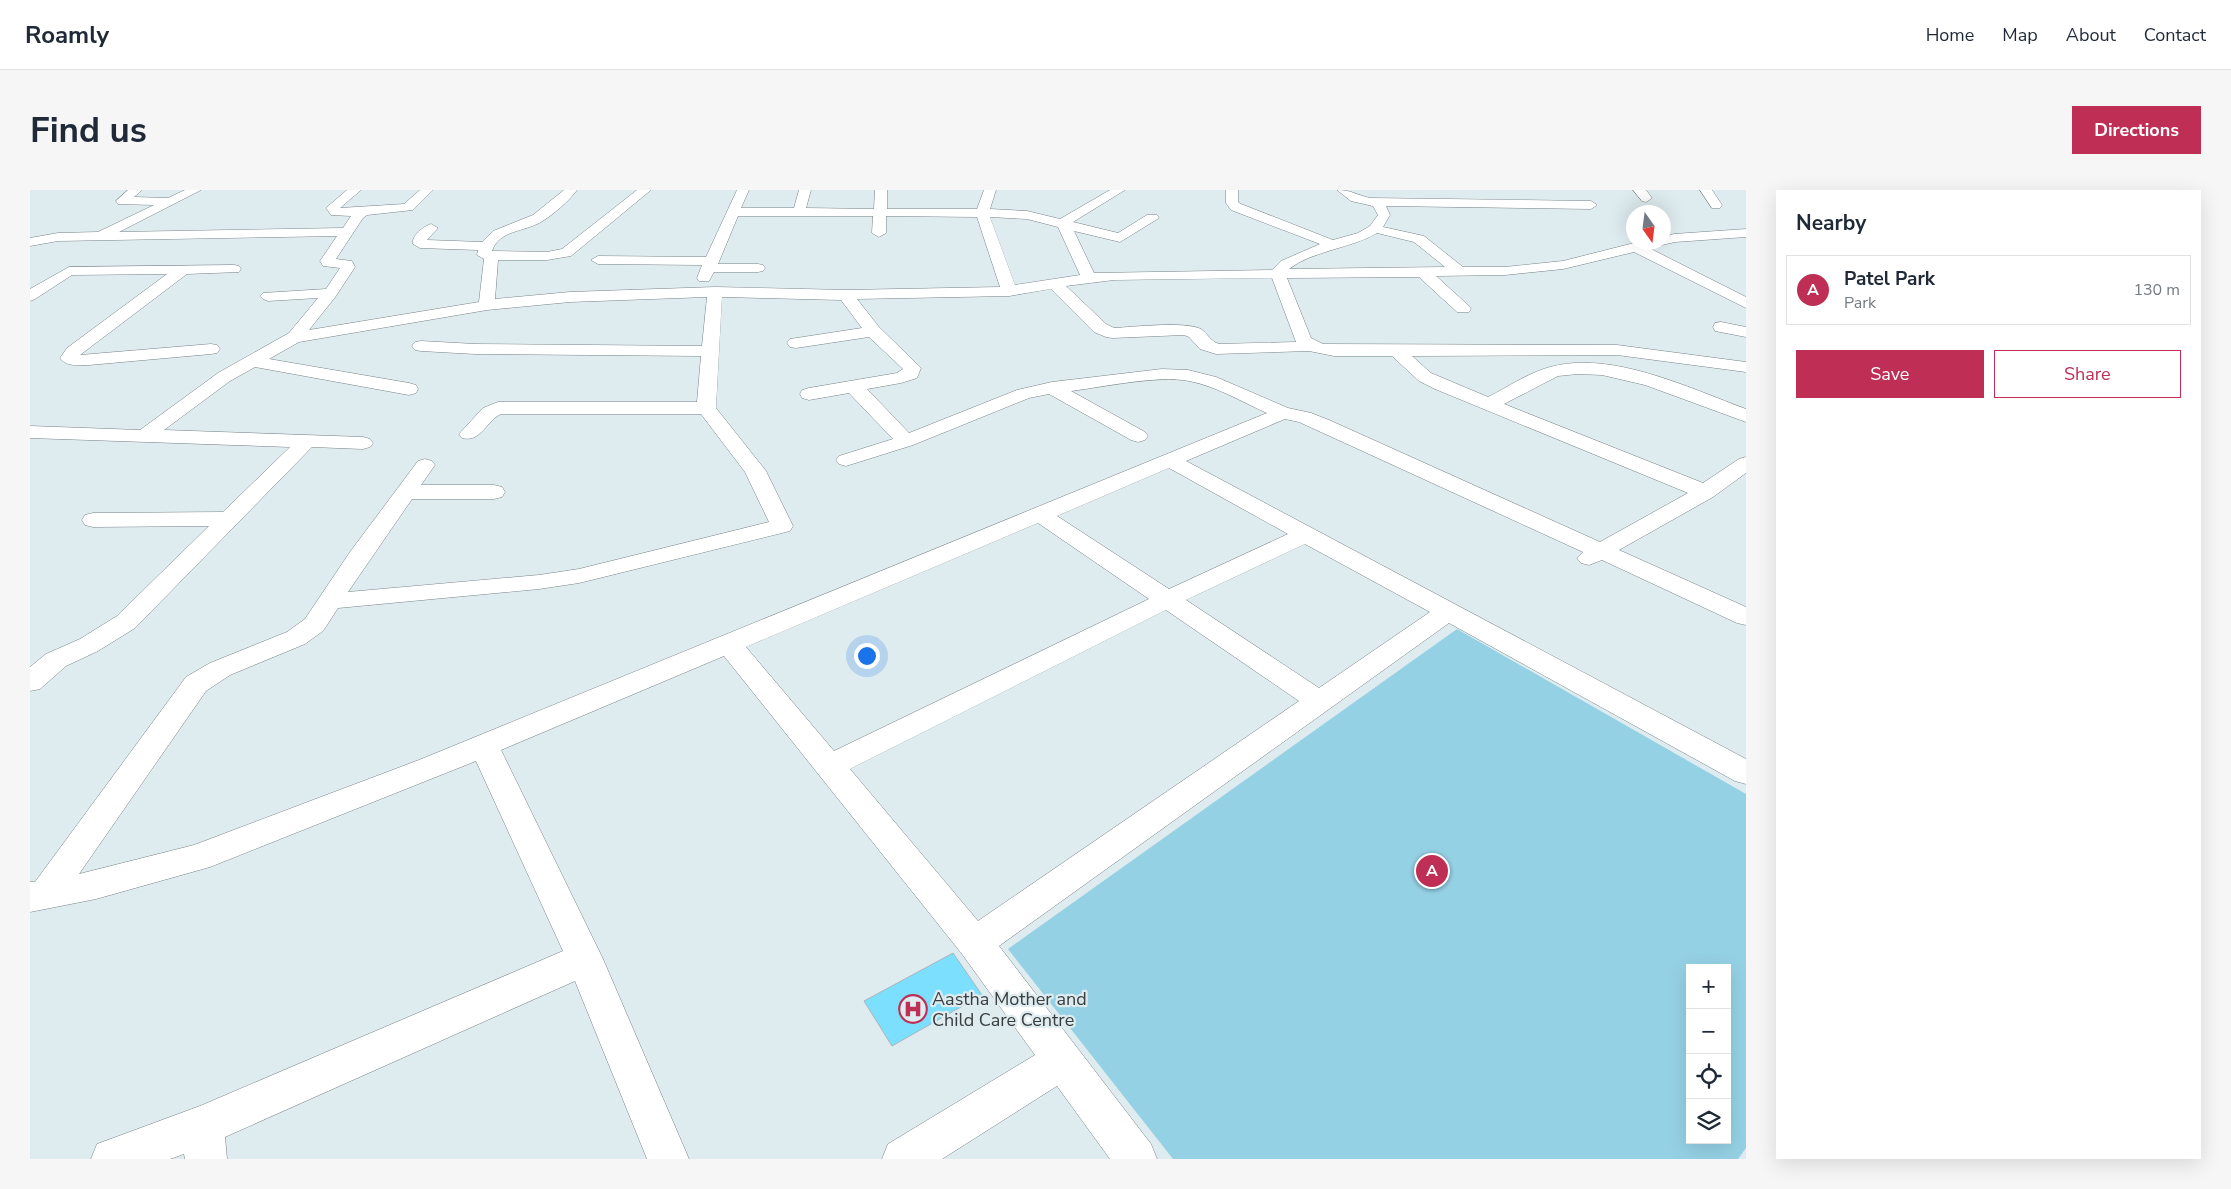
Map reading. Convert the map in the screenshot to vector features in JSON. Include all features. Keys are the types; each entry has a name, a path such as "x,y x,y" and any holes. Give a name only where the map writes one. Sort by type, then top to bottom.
{"street":[{"path":"136,190 122,201 172,201"},
{"path":"31,294 69,271 130,221 195,190"},
{"path":"355,190 332,208 336,212 408,208 427,190"},
{"path":"486,304 489,251 497,233 538,218 571,190"},
{"path":"431,228 419,240 420,244 547,256 566,253 646,190"},
{"path":"330,601 539,582 579,576 782,526 755,472 706,408 710,351 706,293 710,265 743,190"},
{"path":"799,212 805,190"},
{"path":"879,233 881,190"},
{"path":"990,190 982,213 1009,291"},
{"path":"1063,223 1120,190"},
{"path":"1232,190 1232,203 1236,207 1332,244"},
{"path":"1343,190 1361,200 1378,202 1591,205"},
{"path":"1706,190 1716,205"},
{"path":"1278,266 1332,244 1363,236 1375,229 1384,214 1378,202"},
{"path":"144,436 224,377 295,337 331,293 348,267 347,264 328,264 327,261 361,212"},
{"path":"733,212 1018,214 1063,223 1120,238 1152,218"},
{"path":"130,221 166,220"},
{"path":"1063,223 1089,278"},
{"path":"1375,229 1419,239 1459,271"},
{"path":"30,242 52,238 97,248 124,236 346,232"},
{"path":"1671,239 1746,233"},
{"path":"295,337 323,334 486,304 570,297 706,293 846,295 1009,291 1056,285 1089,278 1278,266 1423,272 1505,271 1563,265 1629,250"},
{"path":"1642,250 1746,303"},
{"path":"598,260 758,268"},
{"path":"1278,266 1303,340 1309,346"},
{"path":"184,269 73,352 68,358 89,360 211,349"},
{"path":"69,271 234,269"},
{"path":"1423,272 1463,309"},
{"path":"1056,285 1100,328 1112,334 1184,330 1195,333 1206,345 1216,349 1309,346 1334,352 1598,349 1746,367"},
{"path":"268,296 331,293"},
{"path":"809,394 901,378 910,374 912,368 873,331 846,295"},
{"path":"1720,327 1746,332"},
{"path":"796,343 873,331"},
{"path":"421,346 475,349 710,351"},
{"path":"1398,352 1425,377 1705,492"},
{"path":"253,361 409,389"},
{"path":"1490,404 1553,372 1580,369 1617,373 1650,381 1746,416"},
{"path":"846,460 906,441 1024,394 1052,388 1162,374 1188,374 1210,381 1283,413 1295,423 1319,435 1594,555 1746,617"},
{"path":"854,387 906,441"},
{"path":"1052,388 1138,436"},
{"path":"469,434 490,412 498,408 706,408"},
{"path":"38,896 96,885 198,857 484,746 1283,413"},
{"path":"30,432 363,443"},
{"path":"30,682 56,660 89,645 126,622 307,441"},
{"path":"1171,461 1746,773"},
{"path":"1594,555 1705,492 1746,463"},
{"path":"38,896 196,684 220,669 296,638 314,625 358,557 425,464"},
{"path":"405,492 494,492"},
{"path":"1040,515 1319,701"},
{"path":"92,520 229,519"},
{"path":"829,766 1167,600 1307,534"},
{"path":"1594,555 1746,632"},
{"path":"975,942 1449,611"},
{"path":"729,644 975,942 1136,1159"},
{"path":"484,746 585,959 668,1159"},
{"path":"112,1159 204,1142 585,959"},
{"path":"903,1159 1062,1060"}],"shaded area":[{"path":"1457,629 1746,794 1746,1148 1738,1159 1173,1159 1008,949"}],"building":[{"path":"953,953 982,995 892,1046 864,1001"}],"place":[{"name":"Patel Park","path":"1432,871"},
{"name":"Aastha Mother and Child Care Centre","path":"913,1009"}]}
